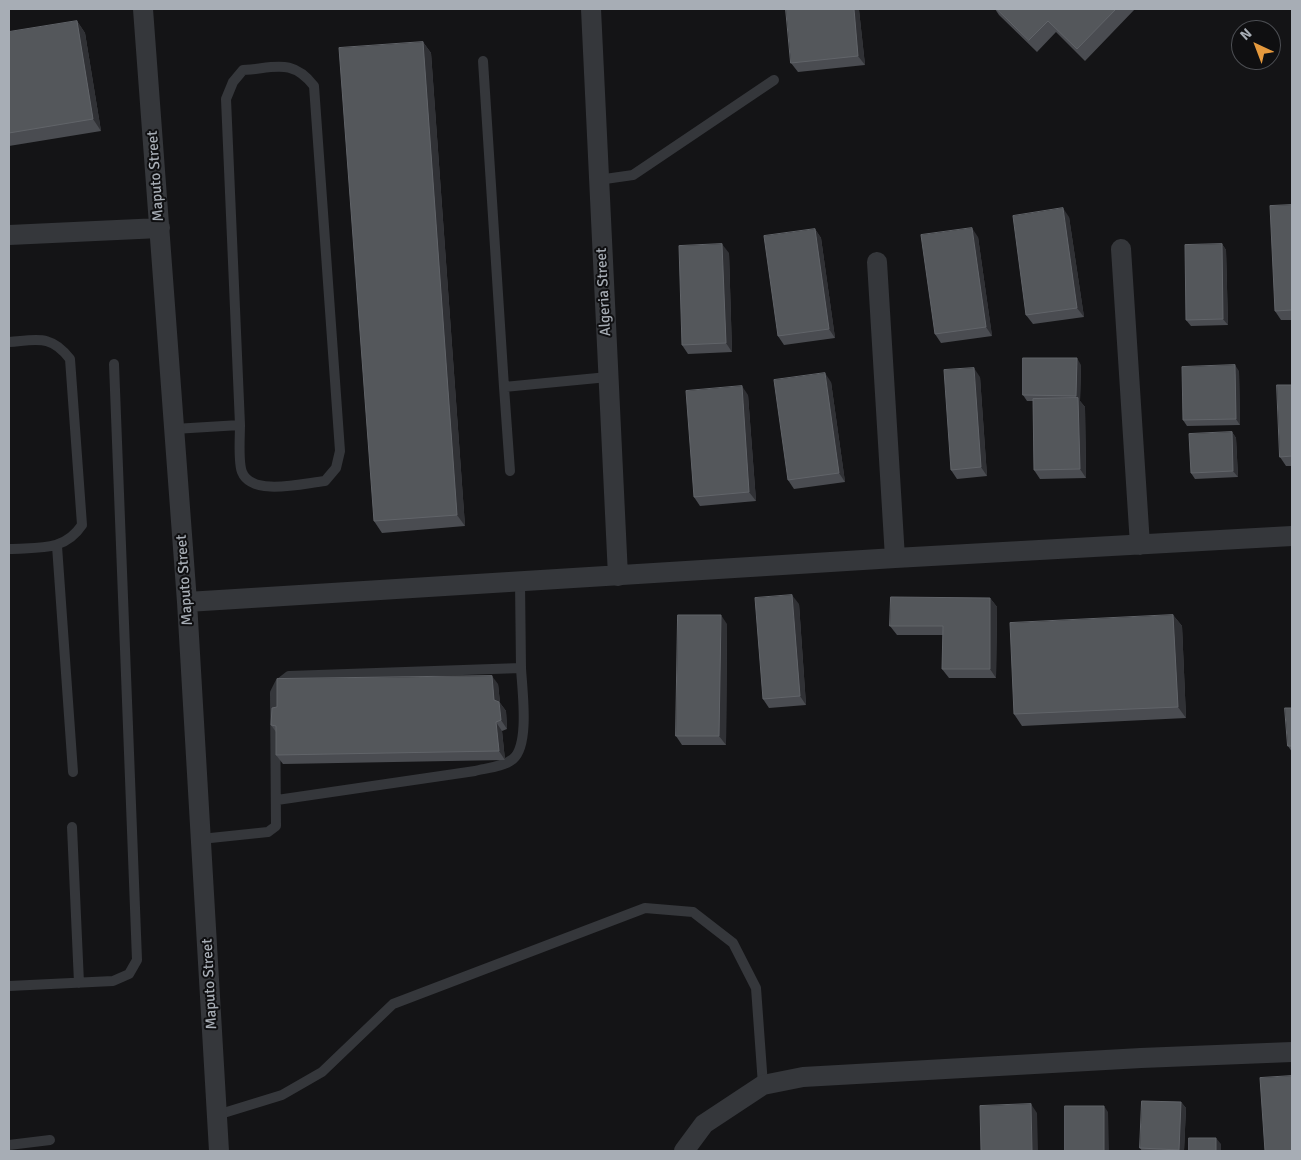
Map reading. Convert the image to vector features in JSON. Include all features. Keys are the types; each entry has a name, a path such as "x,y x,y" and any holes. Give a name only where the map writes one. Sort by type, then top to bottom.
{"street":[{"name":"Maputo Street","path":"143,9 187,602 219,1151"},
{"name":"Algeria Street","path":"590,9 618,576"},
{"path":"9,235 160,228"},
{"path":"1121,249 1140,545"},
{"path":"877,262 895,558"},
{"path":"187,602 895,558 1292,536"},
{"path":"684,1151 704,1124 763,1085 813,1077 1131,1058 1292,1052"}],"lane":[{"path":"483,61 510,470"},
{"path":"290,66 303,72 314,86 340,450 336,468 325,481 263,488 250,483 242,471 240,425 226,99 233,82 244,70 290,66"},
{"path":"598,180 633,175 774,80"},
{"path":"9,342 47,340 61,347 70,358 82,525 74,536 57,546 9,549"},
{"path":"9,986 113,981 129,974 138,960 114,364"},
{"path":"504,387 608,377"},
{"path":"174,429 240,425"},
{"path":"57,546 73,772"},
{"path":"277,800 476,771 513,760 519,750 523,733 520,582"},
{"path":"201,838 268,832 276,826 275,693 280,683 289,676 521,668"},
{"path":"72,826 79,983"},
{"path":"217,1115 282,1095 322,1072 393,1004 645,908 693,912 733,943 756,988 763,1085"},
{"path":"9,1145 50,1140"}],"building":[{"path":"786,9 854,9 858,56 791,63"},
{"path":"997,9 1116,9 1077,49 1048,21 1029,40"},
{"path":"77,21 93,119 9,133 9,32"},
{"path":"423,42 457,515 374,521 339,48"},
{"path":"1292,205 1292,310 1275,311 1270,206"},
{"path":"1063,208 1077,308 1026,315 1013,216"},
{"path":"972,228 986,327 935,334 921,235"},
{"path":"815,229 829,329 778,336 764,236"},
{"path":"722,244 726,343 682,345 679,246"},
{"path":"1222,244 1223,319 1186,320 1185,245"},
{"path":"1023,358 1077,358 1076,396 1023,395"},
{"path":"1235,365 1236,419 1183,420 1182,367"},
{"path":"974,368 981,467 951,470 944,370"},
{"path":"825,373 839,473 788,480 774,380"},
{"path":"1277,385 1292,385 1292,456 1280,457"},
{"path":"742,386 749,492 694,497 686,391"},
{"path":"1078,398 1080,469 1034,470 1033,399"},
{"path":"1232,432 1233,471 1191,473 1189,434"},
{"path":"792,595 800,696 763,699 755,598"},
{"path":"891,597 990,598 990,669 942,669 943,626 890,626"},
{"path":"678,615 721,615 719,736 676,736"},
{"path":"1173,615 1178,707 1014,714 1010,623"},
{"path":"492,676 494,700 499,702 501,720 496,722 499,751 276,755 276,726 271,725 272,708 277,707 277,679"},
{"path":"1285,708 1292,708 1292,746 1288,746"},
{"path":"1292,1076 1292,1151 1265,1151 1260,1078"},
{"path":"1142,1101 1181,1102 1179,1150 1140,1148"},
{"path":"1031,1104 1032,1151 981,1151 980,1106"},
{"path":"1065,1106 1104,1106 1104,1151 1065,1151"},
{"path":"1189,1138 1216,1138 1216,1151 1189,1151"}]}
